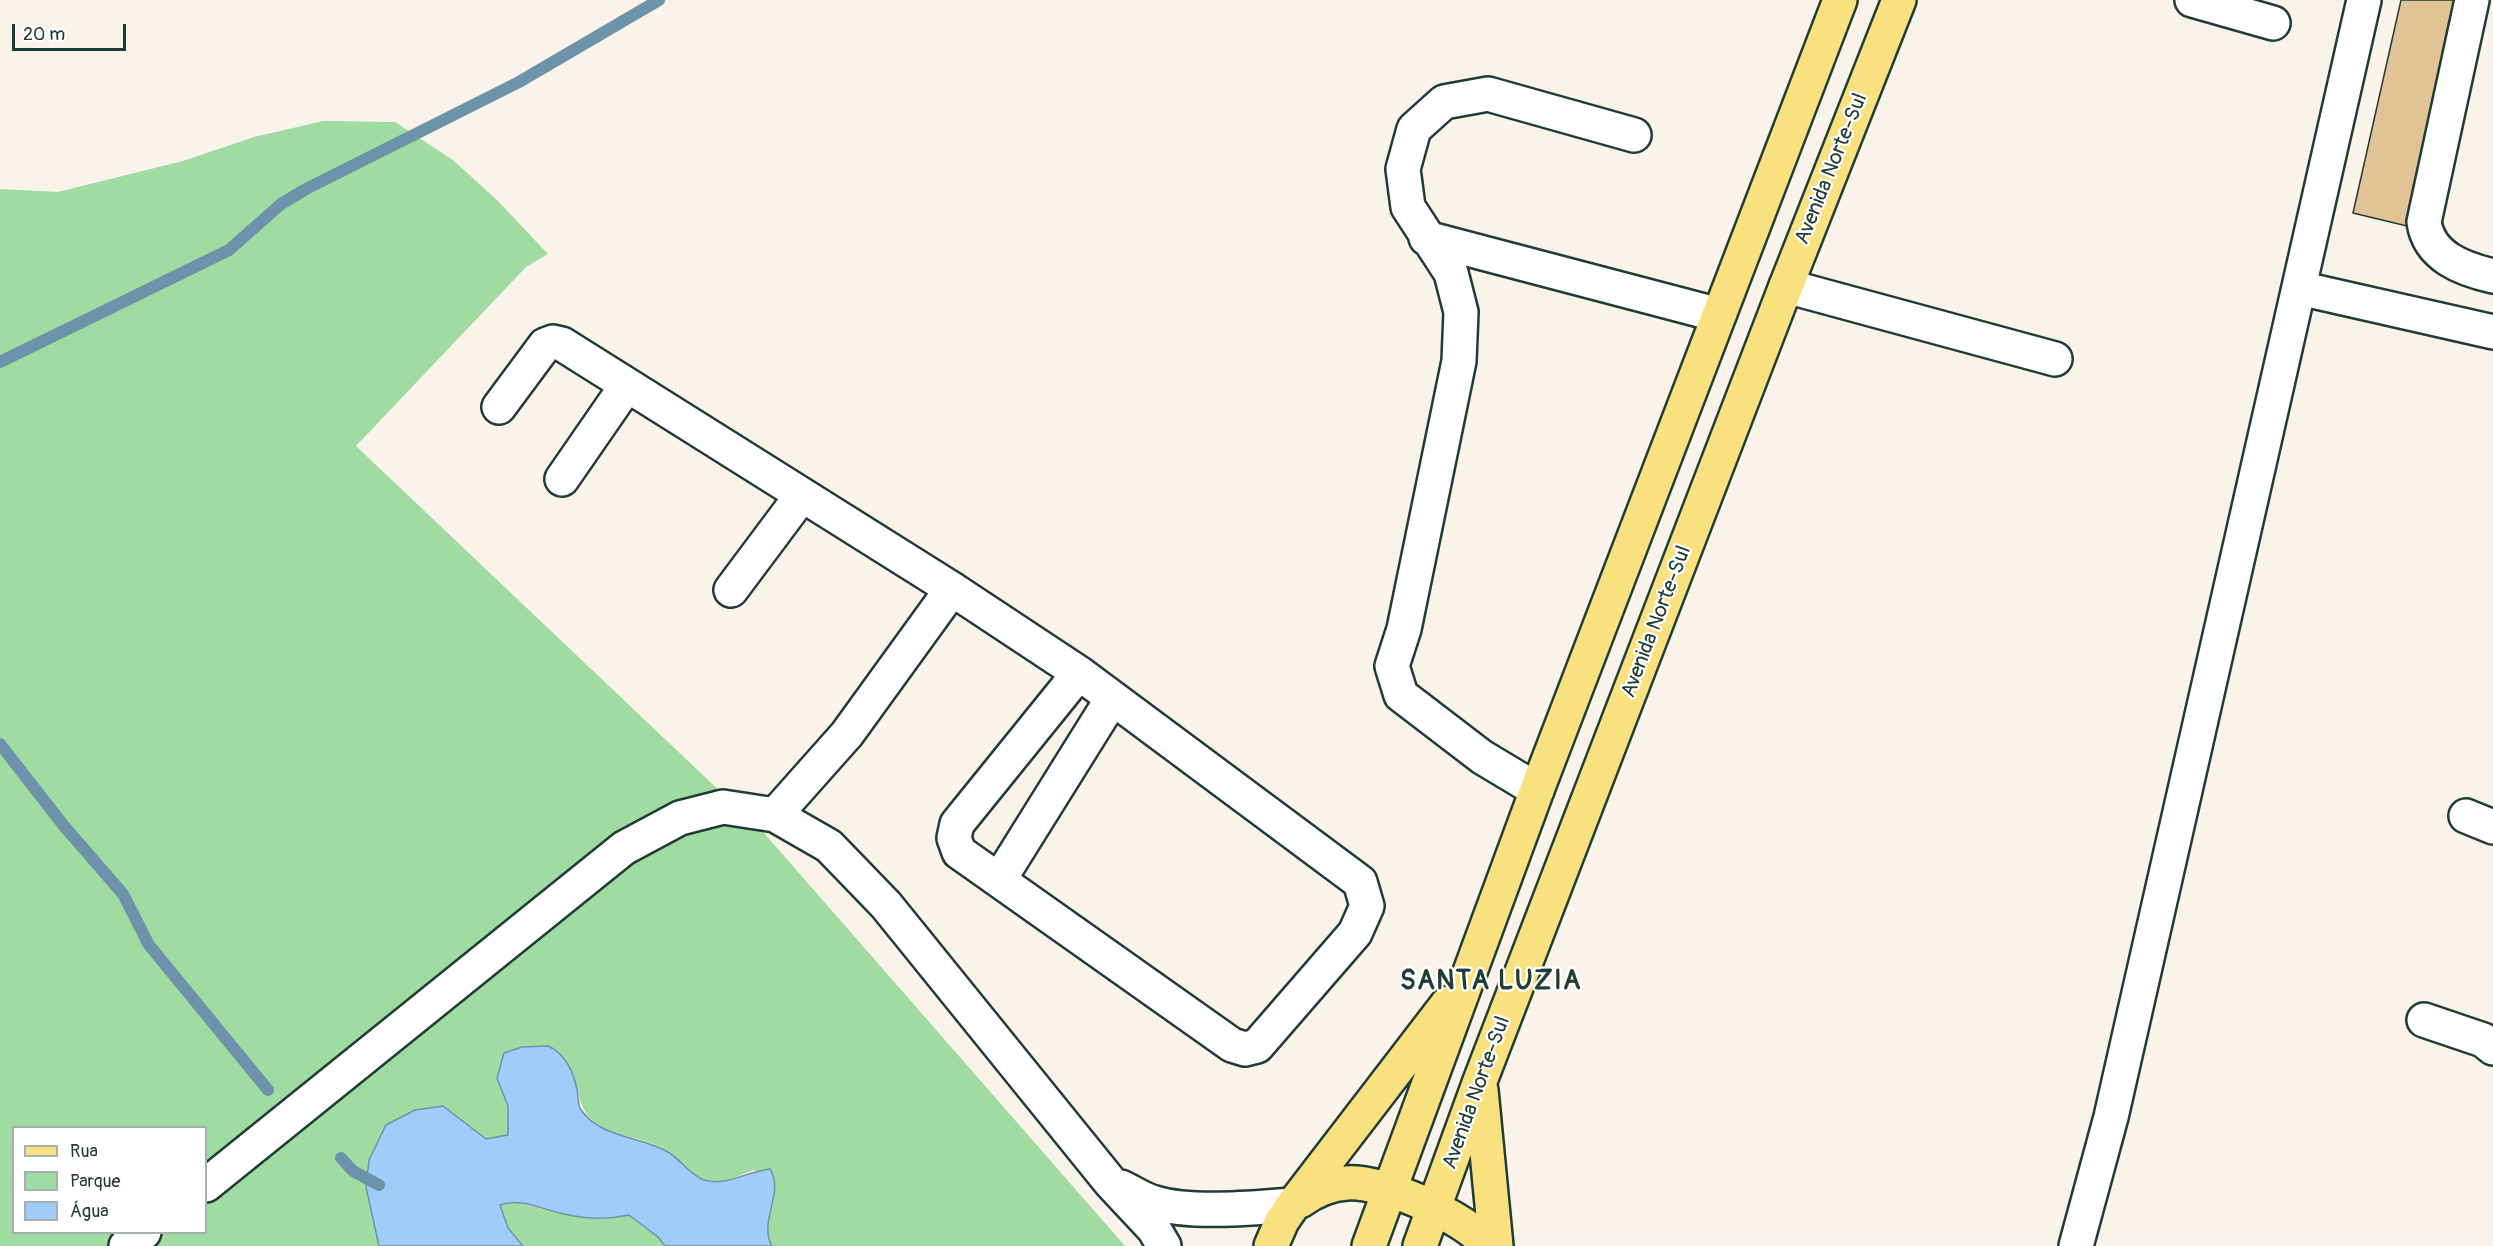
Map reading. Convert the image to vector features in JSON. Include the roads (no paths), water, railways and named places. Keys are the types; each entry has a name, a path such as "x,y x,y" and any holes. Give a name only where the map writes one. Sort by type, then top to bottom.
{"main road":[{"path":"1369,1246 1537,790 1840,0"},
{"name":"Avenida Norte-Sul","path":"1420,1246 1480,1081 1786,286 1901,6"},
{"path":"1271,1246 1282,1221 1293,1205 1467,977"},
{"path":"1480,1081 1496,1246"},
{"path":"1293,1205 1314,1192 1334,1184 1366,1183 1434,1208 1466,1226 1488,1246"}],"street":[{"path":"2192,0 2273,23"},
{"path":"2076,1246 2111,1117 2364,0"},
{"path":"2472,0 2424,222 2429,241 2445,257 2464,269 2493,276"},
{"path":"1537,790 1482,757 1401,695 1392,666 1404,629 1459,361 1461,312 1450,273 1408,207 1403,169 1414,129 1444,102 1488,94 1634,135"},
{"path":"1426,238 1719,315"},
{"path":"1786,286 2055,359"},
{"path":"2299,288 2493,332"},
{"path":"499,407 545,345 553,342 562,344 952,590 1079,673 1360,882 1367,906 1355,933 1257,1046 1245,1049 1232,1045 958,852 954,838 957,824 1079,673"},
{"path":"562,479 627,385"},
{"path":"732,590 802,495"},
{"path":"775,815 847,734 952,590"},
{"path":"999,880 1112,699"},
{"path":"207,1184 624,848 680,818 723,807 775,815 829,846 886,905 1111,1183 1155,1229 1164,1246"},
{"path":"2424,1020 2483,1040 2493,1047"},
{"path":"1111,1183 1154,1203 1184,1207 1255,1208 1293,1205"},
{"path":"126,1246 143,1234"}],"water":[{"path":"548,1046 559,1053 568,1064 576,1084 580,1108 598,1125 668,1152 704,1180 720,1182 770,1169 775,1188 768,1227 772,1246 665,1246 658,1237 629,1215 605,1218 580,1217 515,1202 500,1205 508,1228 523,1246 379,1246 366,1187 369,1160 386,1125 415,1110 443,1106 486,1139 508,1135 508,1106 497,1078 504,1053 522,1047"}],"waterway":[{"path":"0,362 229,250 281,204 306,189 519,82 659,0"},
{"path":"0,744 64,826 123,894 149,945 268,1090"},
{"path":"341,1158 353,1171 379,1185"}],"district":[{"name":"SANTA LUZIA","path":"1491,982"}]}
